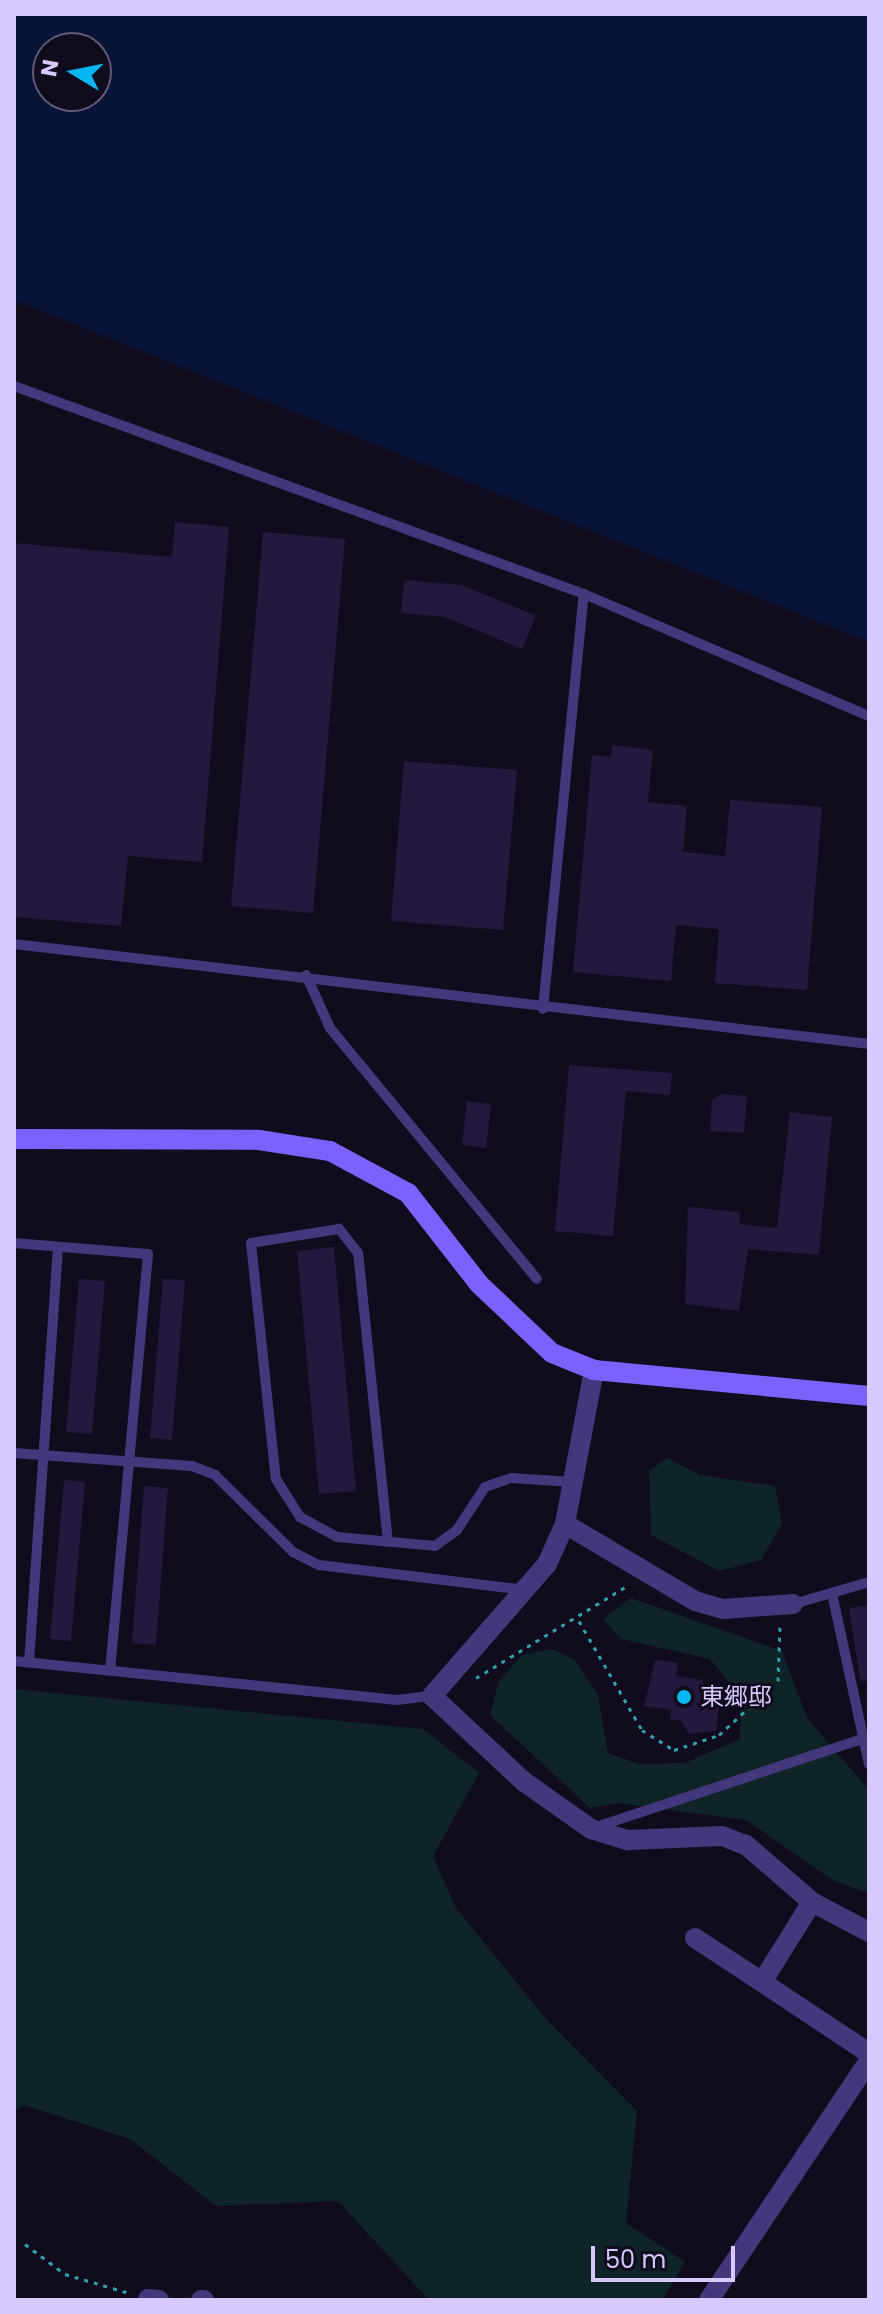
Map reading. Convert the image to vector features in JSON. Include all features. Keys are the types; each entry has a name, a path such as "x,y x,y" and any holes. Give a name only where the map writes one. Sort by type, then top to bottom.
{"street":[{"path":"14,1139 259,1140 356,1160 408,1193 511,1319 552,1353 594,1370 869,1396"},
{"path":"594,1370 565,1524 526,1590 432,1696 523,1781 591,1829 628,1840 722,1836 746,1845 812,1902 869,1932"},
{"path":"565,1524 649,1570 695,1601 723,1609 784,1605"},
{"path":"762,1982 812,1902"},
{"path":"695,1938 869,2053"},
{"path":"709,2300 869,2061"}],"lane":[{"path":"14,386 584,594 869,716"},
{"path":"543,1009 584,594"},
{"path":"14,944 306,975 543,1009 869,1044"},
{"path":"306,975 330,1028 537,1279"},
{"path":"388,1542 358,1253 339,1229 251,1243 276,1479 300,1517 337,1537 388,1542 435,1546 457,1530 485,1487 511,1478 574,1482"},
{"path":"14,1243 148,1254 126,1462 110,1669"},
{"path":"29,1662 58,1247"},
{"path":"14,1453 192,1466 215,1475 293,1552 319,1565 526,1590"},
{"path":"784,1605 833,1598 869,1582"},
{"path":"833,1598 859,1740 869,1764"},
{"path":"14,1661 397,1700 432,1696"},
{"path":"591,1829 859,1740"}],"path":[{"path":"466,1685 579,1621 649,1570"},
{"path":"579,1621 642,1730 674,1750 719,1735 778,1681 784,1605"},
{"path":"25,2244 65,2274 153,2299"}],"green space":[{"path":"667,1458 700,1475 775,1486 782,1524 761,1560 719,1571 651,1535 649,1471"},
{"path":"631,1598 782,1651 807,1718 869,1790 869,1893 834,1881 746,1820 618,1803 590,1808 490,1715 499,1681 522,1655 552,1649 575,1660 598,1695 608,1753 638,1764 685,1763 740,1739 741,1697 710,1659 621,1639 603,1619"},
{"path":"14,1689 423,1729 479,1773 433,1856 456,1908 547,2020 637,2111 626,2223 685,2262 662,2300 429,2300 338,2201 216,2206 130,2139 24,2105 14,2111"}],"water":[{"path":"14,14 869,14 869,642 14,300"}],"building":[{"path":"175,522 229,527 202,862 128,856 121,926 14,917 14,543 172,557"},
{"path":"263,532 345,539 313,913 231,906"},
{"path":"404,580 462,585 536,616 522,649 445,617 401,613"},
{"path":"612,745 653,750 648,802 687,806 683,852 725,856 730,800 822,807 807,990 715,983 719,929 676,925 671,981 573,972 592,755 611,757"},
{"path":"404,761 517,770 503,930 391,921"},
{"path":"569,1065 672,1073 670,1095 626,1091 613,1236 555,1231"},
{"path":"722,1094 747,1096 744,1133 710,1131 712,1100"},
{"path":"467,1101 491,1104 486,1148 462,1145"},
{"path":"790,1112 832,1117 819,1255 748,1249 739,1311 685,1304 688,1207 740,1212 739,1224 777,1228"},
{"path":"334,1247 356,1491 319,1494 297,1251"},
{"path":"79,1279 105,1281 92,1434 66,1432"},
{"path":"163,1279 185,1280 172,1440 150,1438"},
{"path":"64,1480 85,1482 71,1641 50,1639"},
{"path":"144,1486 168,1488 156,1645 132,1643"},
{"path":"869,1605 869,1680 860,1681 849,1608"},
{"path":"655,1660 678,1663 676,1676 703,1680 700,1705 719,1707 716,1731 689,1734 681,1721 670,1719 671,1710 644,1706"}],"place":[{"name":"東郷邸","path":"684,1697"}]}
